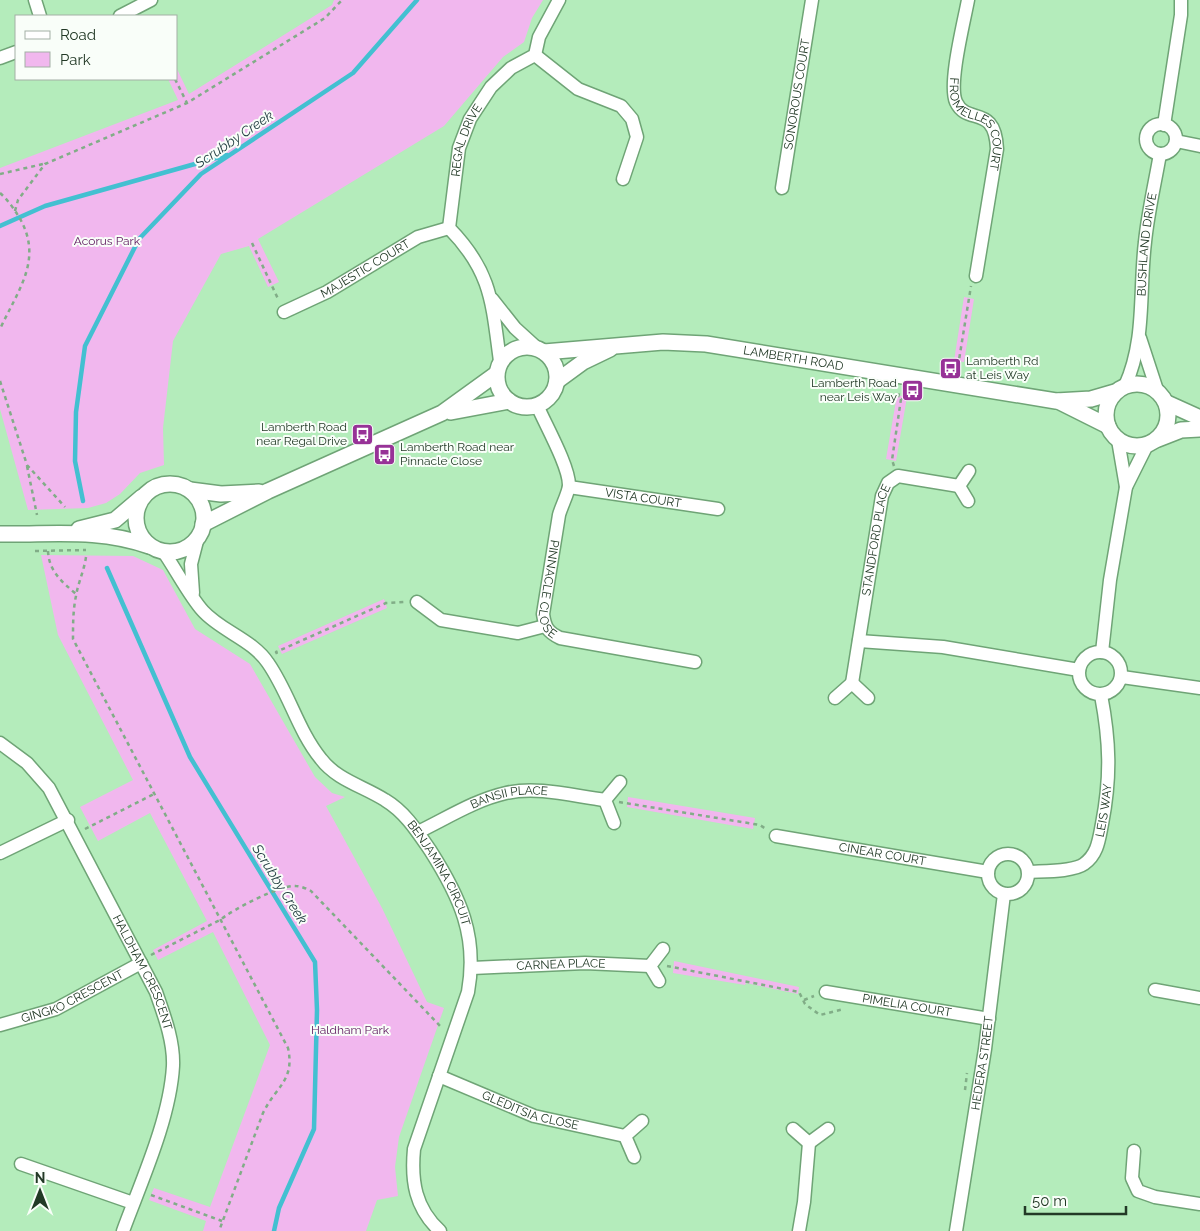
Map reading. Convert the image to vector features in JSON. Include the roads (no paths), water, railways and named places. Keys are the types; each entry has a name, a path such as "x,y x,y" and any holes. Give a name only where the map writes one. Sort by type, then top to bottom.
{"street":[{"path":"35,0 40,15"},
{"path":"122,15 151,0"},
{"path":"559,0 539,37 535,55 578,89 621,106 632,119 637,137 623,179"},
{"name":"SONOROUS COURT","path":"782,188 812,0"},
{"name":"FROMELLES COURT","path":"968,0 953,86 956,103 969,114 988,120 996,131 997,149 976,276"},
{"path":"1164,125 1180,15 1180,0"},
{"path":"0,58 15,52"},
{"name":"REGAL DRIVE","path":"449,228 459,148 470,119 491,87 511,68 535,55"},
{"path":"1164,125 1173,131 1176,142 1170,151 1160,154 1149,148 1146,137 1152,127 1164,125"},
{"path":"1176,142 1200,146"},
{"name":"BUSHLAND DRIVE","path":"1120,389 1134,366 1140,335 1145,242 1160,154"},
{"path":"449,228 469,249 492,300 514,328 540,350 554,365 557,382"},
{"name":"MAJESTIC COURT","path":"284,312 327,292 418,237 449,228"},
{"path":"492,300 502,394 509,401"},
{"name":"BUSHLAND DRIVE","path":"1140,335 1157,390"},
{"name":"LAMBERTH ROAD","path":"442,413 498,368 507,354 516,348 526,346 540,350 663,342 706,344 908,375 1056,401 1091,399 1142,384 1157,390"},
{"name":"LAMBERTH ROAD","path":"0,534 70,532 129,538 158,549 183,549 201,530 268,491 442,413 509,401 517,406 537,405 550,396 557,382 583,362 618,345"},
{"path":"1108,426 1106,408 1120,389"},
{"path":"1126,487 1152,442 1168,422 1166,403 1157,390"},
{"name":"LAMBERTH ROAD","path":"1056,401 1108,426 1118,440"},
{"path":"1166,403 1200,418"},
{"path":"537,405 566,472 569,487"},
{"path":"1118,440 1127,444 1152,442 1181,430 1200,429"},
{"path":"1102,652 1110,580 1126,487 1118,440"},
{"path":"968,501 959,486 969,471"},
{"name":"STANDFORD PLACE","path":"852,683 882,496 888,482 898,476 959,486"},
{"name":"LAMBERTH ROAD","path":"70,532 115,520 144,495 161,484 221,494 268,491"},
{"name":"VISTA COURT","path":"569,487 718,509"},
{"name":"PINNACLE CLOSE","path":"569,487 562,501 559,515 543,614 545,626 549,632 560,638 695,662"},
{"path":"190,490 202,505 201,530 191,564 193,594"},
{"path":"144,495 136,512 136,522 144,540 158,549"},
{"name":"BENJAMINA CIRCUIT","path":"158,549 193,594 203,611 257,651 268,662 308,740 322,760 337,774 385,800 404,814 418,832 459,899 468,934 472,968 468,992 414,1149 412,1175 419,1203 432,1224 440,1231"},
{"path":"417,602 441,620 518,633 545,626"},
{"path":"859,641 943,647 1079,670"},
{"path":"1102,652 1111,654 1117,660 1121,668 1122,677 1114,690 1101,695 1092,693 1084,688 1079,680 1079,670 1087,656 1102,652"},
{"path":"1122,677 1200,688"},
{"path":"835,698 852,683 868,698"},
{"name":"LEIS WAY","path":"1028,872 1064,870 1083,865 1097,850 1107,797 1110,766 1108,733 1101,695"},
{"name":"HALDHAM CRESCENT","path":"0,743 27,763 43,782 68,820 156,992 167,1024 173,1065 167,1107 123,1231"},
{"path":"614,823 605,800 620,782"},
{"name":"BANSII PLACE","path":"418,832 483,800 508,793 539,791 605,800"},
{"path":"0,853 68,820"},
{"name":"CINEAR COURT","path":"776,836 988,872"},
{"path":"1011,855 1022,860 1028,872 1021,889 1010,894 1004,894 990,883 988,872 993,860 999,856 1011,855"},
{"name":"HEDERA STREET","path":"956,1231 989,1019 1004,894"},
{"path":"659,981 650,966 664,950"},
{"name":"GINGKO CRESCENT","path":"0,1025 56,1009 141,963"},
{"name":"CARNEA PLACE","path":"472,968 585,963 650,966"},
{"path":"1155,990 1200,998"},
{"name":"PIMELIA COURT","path":"826,992 989,1019"},
{"name":"GLEDITSIA CLOSE","path":"439,1076 534,1116 625,1136"},
{"path":"634,1157 625,1136 642,1121"},
{"path":"793,1129 809,1143"},
{"path":"799,1231 804,1202 809,1143 828,1129"},
{"path":"1134,1151 1132,1178 1138,1191 1155,1197 1200,1204"},
{"path":"21,1164 133,1203"}],"waterway":[{"name":"Scrubby Creek","path":"83,501 75,461 76,412 85,346 139,239 201,174 353,73 417,0"},
{"path":"0,226 45,206 227,155"},
{"name":"Scrubby Creek","path":"107,568 190,757 315,962 317,1010 314,1129 279,1208 274,1231"}],"place":[{"name":"Lamberth Rd at Leis Way","path":"950,368"},
{"name":"Lamberth Road near Leis Way","path":"913,390"},
{"name":"Lamberth Road near Regal Drive","path":"363,434"},
{"name":"Lamberth Road near Pinnacle Close","path":"384,454"}],"park label":[{"name":"Acorus Park","path":"107,241"},
{"name":"Haldham Park","path":"350,1030"}]}
